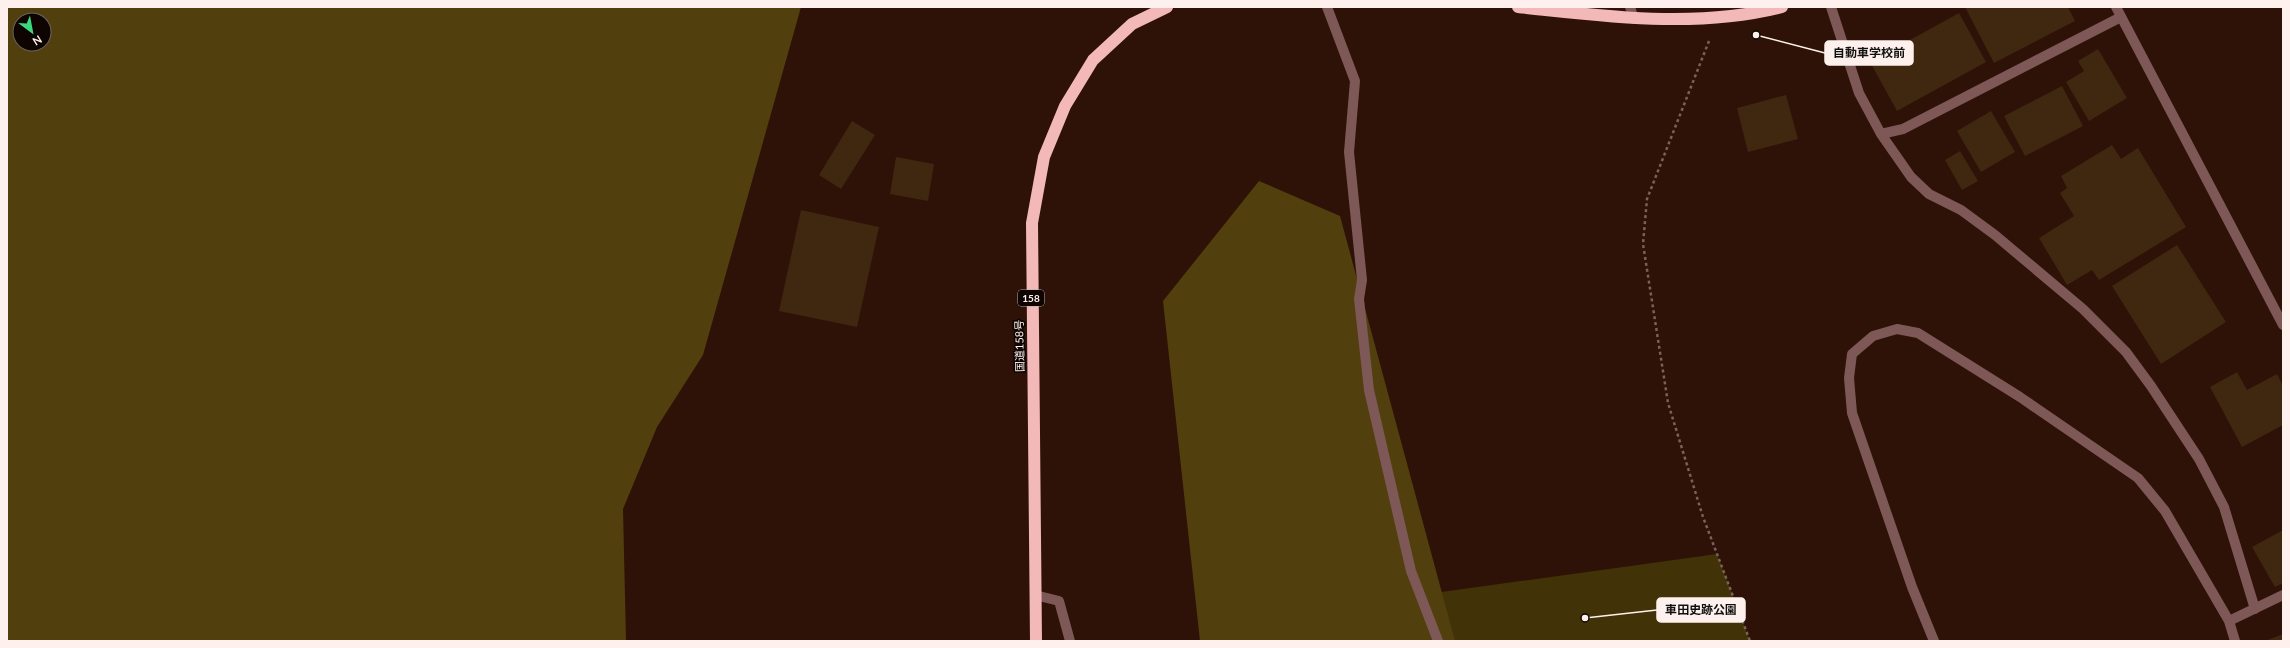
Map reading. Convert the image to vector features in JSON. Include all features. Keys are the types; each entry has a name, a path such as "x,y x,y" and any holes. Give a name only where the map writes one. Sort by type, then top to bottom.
{"highway":[{"name":"国道158号","path":"1036,641 1032,223 1044,157 1065,106 1093,60 1132,24 1167,7"},
{"path":"1518,7 1634,19 1718,17 1762,12 1782,7"}],"street":[{"path":"1327,7 1355,81 1349,152 1362,280 1359,299 1369,390 1412,571 1438,641"},
{"path":"1630,7 1634,19"},
{"path":"1831,7 1859,93 1881,134 1911,177 1929,194 1961,210 1995,235 2083,309 2126,352 2151,386 2199,459 2224,507 2255,608"},
{"path":"2116,7 2283,325"},
{"path":"1881,134 1903,129 2121,17"},
{"path":"1934,641 1912,587 1852,413 1849,378 1852,354 1873,336 1897,329 1918,333 2020,397 2138,478 2165,511 2229,621 2235,641"},
{"path":"2229,621 2283,595"},
{"path":"1035,596 1059,601 1070,641"}],"path":[{"path":"1718,17 1696,78 1647,199 1643,244 1668,403 1703,517 1750,641"}],"shaded area":[{"path":"7,7 801,7 703,355 657,427 623,509 626,641 7,641"},
{"path":"1259,181 1340,216 1455,641 1200,641 1163,301"},
{"path":"1717,554 1750,641 1436,641 1420,595"}],"building":[{"path":"1965,7 2068,7 2075,21 1994,63"},
{"path":"1959,13 1986,62 1897,111 1870,62"},
{"path":"2098,49 2127,98 2089,121 2066,82 2084,71 2078,61"},
{"path":"2062,86 2083,126 2025,156 2004,116"},
{"path":"1786,95 1798,139 1748,152 1737,108"},
{"path":"1991,111 2015,152 1981,172 1957,131"},
{"path":"852,121 875,135 841,189 819,175"},
{"path":"2112,145 2121,159 2138,148 2186,227 2099,280 2092,270 2067,285 2039,238 2074,216 2060,193 2067,188 2061,176"},
{"path":"1960,151 1978,181 1962,190 1945,160"},
{"path":"896,157 934,164 928,201 890,194"},
{"path":"801,210 879,227 857,327 779,311"},
{"path":"2177,245 2226,322 2161,364 2112,286"},
{"path":"2237,372 2247,390 2277,374 2283,386 2283,425 2242,447 2210,387"},
{"path":"2283,530 2283,583 2275,587 2252,547"},
{"path":"2283,634 2283,641 2265,641"}],"place":[{"name":"自動車学校前","path":"1756,35"},
{"name":"車田史跡公園","path":"1585,618"}]}
